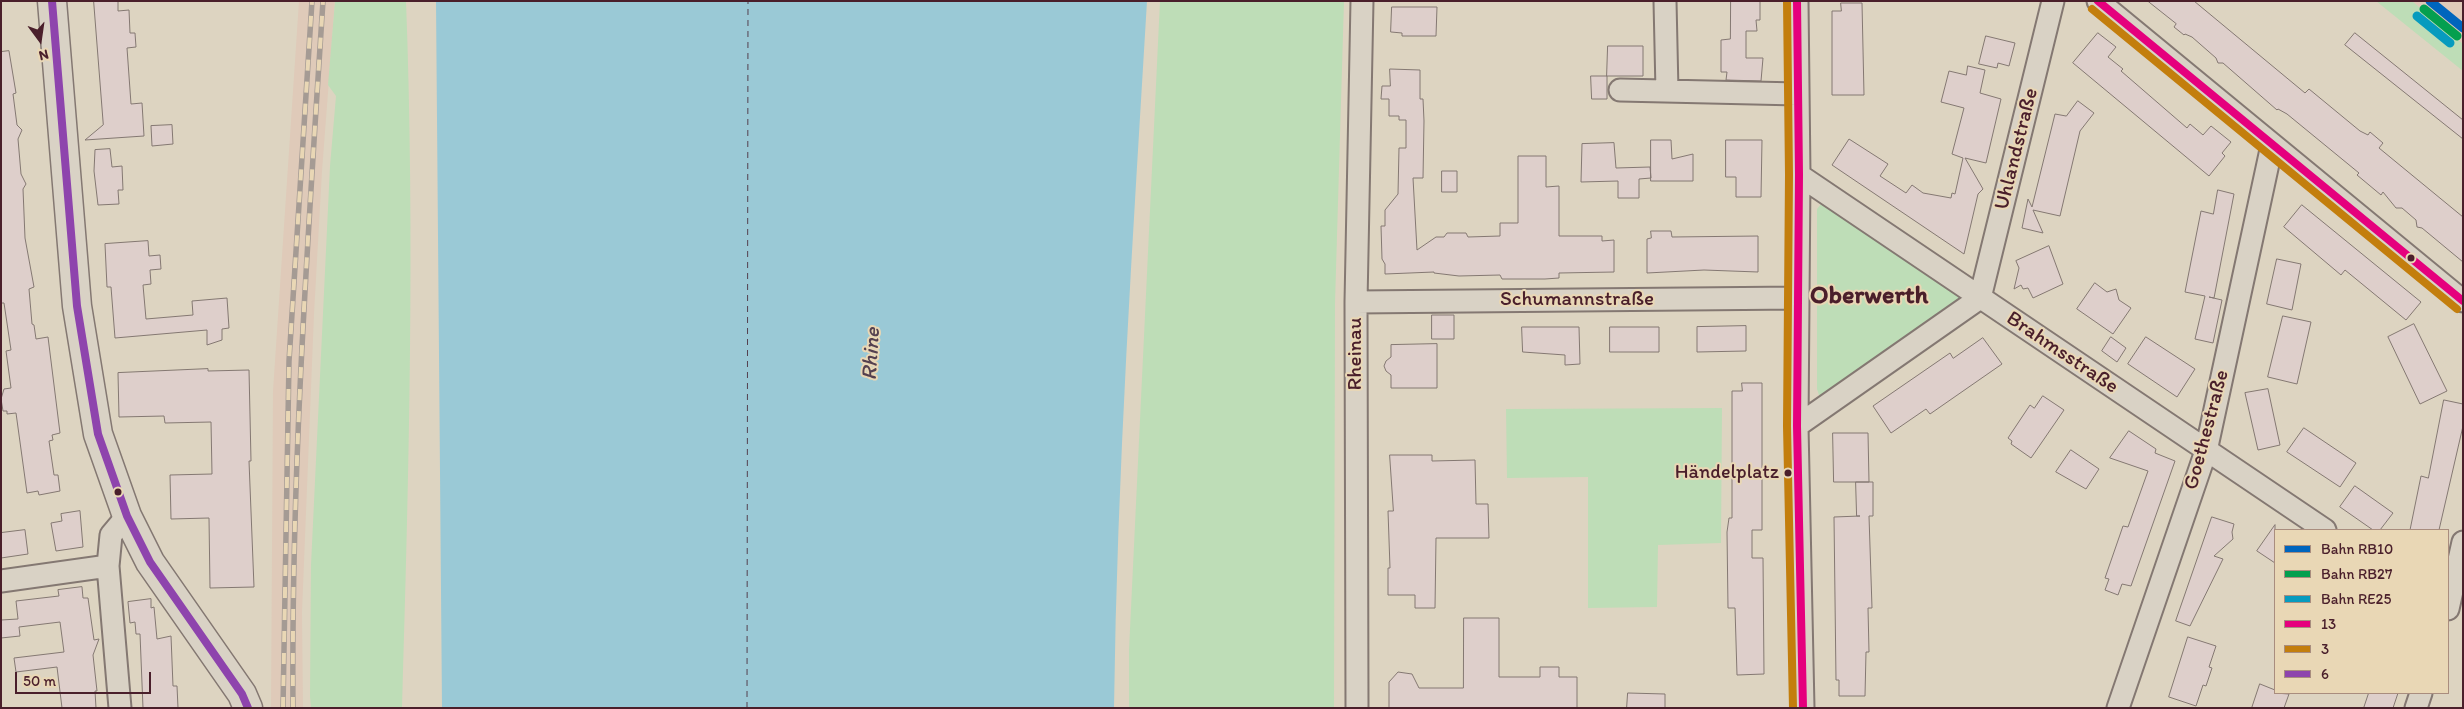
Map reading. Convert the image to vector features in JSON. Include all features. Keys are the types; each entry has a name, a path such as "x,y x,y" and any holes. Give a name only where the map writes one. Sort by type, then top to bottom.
{"street":[{"path":"52,1 78,306 85,363 98,434 126,516 150,562 242,694 248,708"},
{"name":"Rheinau","path":"1357,708 1356,302 1362,1"},
{"path":"1665,1 1666,91"},
{"path":"1797,1 1799,175 1797,426 1803,708"},
{"name":"Uhlandstraße","path":"1980,298 2053,1"},
{"path":"2098,1 2463,301"},
{"path":"1620,90 1798,94"},
{"name":"Goethestraße","path":"2118,708 2206,451 2272,145"},
{"name":"Brahmsstraße","path":"1799,175 2323,529"},
{"name":"Schumannstraße","path":"1356,302 1798,298"},
{"path":"1797,426 1980,298"},
{"path":"120,708 108,566 111,536 126,516"},
{"path":"2449,605 2463,542"},
{"path":"1,581 108,566"},
{"path":"2416,708 2421,694"}],"shaded area":[{"path":"299,1 335,1 322,171 314,314 302,612 303,708 271,708 273,391"},
{"path":"2412,1 2462,1 2463,44"}],"green space":[{"path":"335,1 406,1 411,266 409,443 402,708 311,708 311,565 330,166 336,96 328,85"},
{"path":"1160,1 1344,1 1335,303 1334,708 1129,708 1129,650"},
{"path":"2376,1 2412,1 2463,44 2463,71"},
{"path":"1822,203 1961,296 1961,300 1825,396 1819,395 1817,389 1817,209"},
{"path":"1722,408 1721,543 1658,545 1657,607 1588,608 1588,477 1507,478 1506,409"}],"water":[{"name":"Rhine","path":"436,1 1147,1 1122,443 1114,708 442,708"}],"building":[{"path":"94,1 118,1 118,11 129,10 130,33 135,33 136,47 127,48 131,104 142,103 144,136 85,140 103,125"},
{"path":"1731,1 1760,1 1760,20 1756,20 1757,31 1746,31 1746,58 1763,58 1761,81 1726,80 1727,72 1721,72 1721,40 1730,39"},
{"path":"2148,1 2194,1 2305,93 2309,89 2360,131 2368,135 2370,132 2383,143 2379,148 2463,217 2463,262 2422,228 2417,227 2416,220 2402,208 2396,208 2383,192 2381,195 2357,175 2359,173 2287,114 2277,110 2223,63 2218,63 2216,58 2192,37 2184,35 2174,27 2176,24"},
{"path":"1841,3 1862,3 1864,95 1832,95 1832,11 1841,11"},
{"path":"1392,7 1437,7 1436,36 1402,36 1402,33 1391,32"},
{"path":"2098,33 2116,47 2108,57 2123,69 2121,71 2187,128 2190,124 2203,135 2211,126 2231,142 2222,153 2225,156 2209,176 2073,63"},
{"path":"2355,33 2463,120 2463,139 2345,45"},
{"path":"1986,36 2015,43 2009,66 1998,63 1997,68 1979,64"},
{"path":"1608,46 1643,46 1643,76 1607,76"},
{"path":"9,51 16,93 13,94 17,125 22,130 18,139 21,174 26,184 23,189 25,238 34,287 29,289 32,324 34,325 36,339 48,337 60,433 52,435 53,440 49,441 54,475 58,475 60,491 39,495 38,491 27,493 16,413 7,414 7,411 3,411 1,399 4,389 11,388 6,351 11,350 4,303 1,303 1,52"},
{"path":"1968,66 1985,70 1980,93 2001,99 1986,163 1965,158 1983,189 1978,194 1964,254 1832,165 1849,139 1888,164 1880,176 1906,193 1912,185 1923,193 1951,198 1952,193 1955,194 1963,158 1952,154 1964,108 1941,102 1949,71 1966,75"},
{"path":"1390,69 1420,70 1420,99 1423,99 1424,121 1423,178 1413,178 1417,250 1436,237 1444,237 1447,233 1466,233 1468,237 1500,236 1500,223 1518,223 1518,156 1546,156 1546,187 1559,186 1559,236 1602,236 1602,241 1614,240 1614,272 1559,273 1559,278 1545,279 1502,279 1500,275 1459,276 1434,272 1385,274 1385,264 1382,259 1381,226 1385,226 1385,210 1398,194 1399,148 1406,148 1406,120 1399,120 1399,116 1389,116 1389,99 1381,99 1382,86 1390,86"},
{"path":"1591,76 1607,76 1607,99 1592,99"},
{"path":"2078,101 2094,113 2080,131 2060,216 2033,210 2043,233 2022,228 2028,199 2032,207 2055,114 2066,116"},
{"path":"172,125 173,144 152,146 151,126"},
{"path":"1651,140 1671,140 1672,159 1693,154 1693,181 1651,181"},
{"path":"1726,140 1762,140 1761,197 1736,197 1736,177 1726,177"},
{"path":"1614,143 1616,168 1650,167 1651,178 1639,179 1639,198 1618,198 1618,181 1581,182 1582,144"},
{"path":"110,149 112,167 122,166 123,190 118,190 119,204 98,205 94,171 95,150"},
{"path":"1442,171 1457,171 1457,192 1442,192"},
{"path":"2218,190 2234,194 2214,298 2209,297 2222,300 2213,343 2195,339 2205,296 2185,292 2201,211 2213,214"},
{"path":"2302,205 2421,302 2406,320 2345,270 2341,275 2284,227"},
{"path":"1651,231 1671,231 1672,237 1758,236 1758,272 1704,270 1647,273 1647,239 1651,238"},
{"path":"148,241 149,256 160,255 161,269 150,270 151,284 143,285 146,319 193,315 192,301 227,298 229,328 222,329 222,340 207,345 207,330 115,338 111,287 107,287 105,244"},
{"path":"2049,246 2063,284 2033,298 2028,288 2023,289 2021,285 2014,289 2019,268 2016,261"},
{"path":"2277,259 2301,264 2292,310 2267,304"},
{"path":"2095,283 2107,292 2116,289 2119,300 2131,308 2113,334 2077,309"},
{"path":"1432,315 1454,315 1454,339 1432,339"},
{"path":"2283,316 2311,322 2297,384 2268,377"},
{"path":"2414,324 2447,391 2420,404 2388,337"},
{"path":"1746,326 1746,351 1697,352 1697,327"},
{"path":"1522,327 1579,327 1580,364 1565,365 1565,355 1523,352"},
{"path":"1610,327 1659,327 1659,352 1610,352"},
{"path":"2111,337 2126,348 2117,362 2102,351"},
{"path":"2146,337 2195,369 2177,397 2128,364"},
{"path":"1983,338 2002,364 1930,414 1926,409 1891,433 1873,406 1950,353 1953,358"},
{"path":"1437,344 1437,388 1391,388 1391,375 1384,366 1391,357 1391,345"},
{"path":"208,369 208,371 249,370 251,461 249,461 254,587 210,588 209,518 171,519 170,475 212,474 211,422 165,423 164,416 119,417 118,373"},
{"path":"1742,383 1762,383 1762,530 1752,530 1752,558 1763,558 1764,674 1737,675 1735,608 1728,608 1727,532 1729,518 1732,518 1732,391 1742,391"},
{"path":"2268,389 2280,445 2258,450 2245,393"},
{"path":"2043,396 2064,410 2031,458 2011,444 2012,441 2008,438 2030,405 2034,408"},
{"path":"2444,400 2463,404 2463,426 2439,529 2410,529 2421,476 2428,478"},
{"path":"2304,428 2356,463 2340,487 2287,452"},
{"path":"2129,431 2156,449 2155,453 2175,461 2131,586 2122,584 2118,595 2105,590 2109,579 2105,578 2123,526 2128,527 2148,471 2110,458"},
{"path":"1833,433 1868,433 1869,482 1834,482"},
{"path":"2071,450 2099,469 2086,489 2056,472"},
{"path":"1390,455 1432,455 1432,461 1475,460 1476,504 1488,504 1489,538 1436,538 1435,608 1415,608 1415,595 1388,595 1388,568 1390,568 1388,511 1393,511"},
{"path":"1856,482 1873,482 1873,516 1869,516 1872,608 1868,608 1869,652 1866,652 1865,696 1839,696 1839,680 1836,680 1834,517 1860,516 1857,516"},
{"path":"2355,486 2393,513 2381,529 2372,529 2340,507"},
{"path":"80,511 83,547 56,551 51,523 62,521 61,514"},
{"path":"2212,517 2234,524 2233,539 2214,556 2223,559 2190,626 2176,621"},
{"path":"2275,525 2274,562 2257,551"},
{"path":"25,530 28,554 1,558 1,533"},
{"path":"82,587 83,598 88,598 94,640 99,639 93,655 97,691 95,691 96,708 62,708 57,667 16,672 14,658 64,652 60,622 19,627 20,636 1,638 1,620 18,619 16,601 59,596 58,590"},
{"path":"151,599 151,608 154,607 157,639 171,636 173,686 177,686 178,708 143,708 140,634 136,634 135,622 130,623 128,602"},
{"path":"1464,618 1499,618 1499,677 1540,677 1540,667 1559,667 1559,677 1577,677 1577,708 1389,708 1389,682 1398,672 1412,674 1419,688 1463,688"},
{"path":"2188,637 2216,646 2209,667 2212,668 2206,686 2203,685 2196,706 2169,697"},
{"path":"2260,684 2274,690 2274,694 2289,694 2284,708 2252,708"},
{"path":"1628,693 1665,694 1665,708 1627,708"},
{"path":"2369,694 2398,694 2393,708 2364,708"}],"ferry route":[{"path":"747,708 748,1"}],"railway":[{"path":"283,708 289,361 312,1"},
{"path":"293,708 293,620 298,443 306,266 323,1"}],"rail line":[{"name":"RB10","path":"2430,1 2463,28"},
{"name":"RB27","path":"2424,9 2457,36"},
{"name":"RE25","path":"2417,16 2450,43"}],"transit line":[{"name":"6","path":"52,1 77,306 98,434 127,516 150,562 242,694 248,708"},
{"name":"3","path":"1787,1 1789,175 1787,426 1793,708"},
{"name":"13","path":"1797,1 1799,175 1797,426 1803,708"},
{"name":"13","path":"2098,1 2463,301"},
{"name":"3","path":"2092,9 2457,309"}],"place":[{"name":"Händelplatz","path":"1788,473"}],"district":[{"name":"Oberwerth","path":"1869,296"}]}
